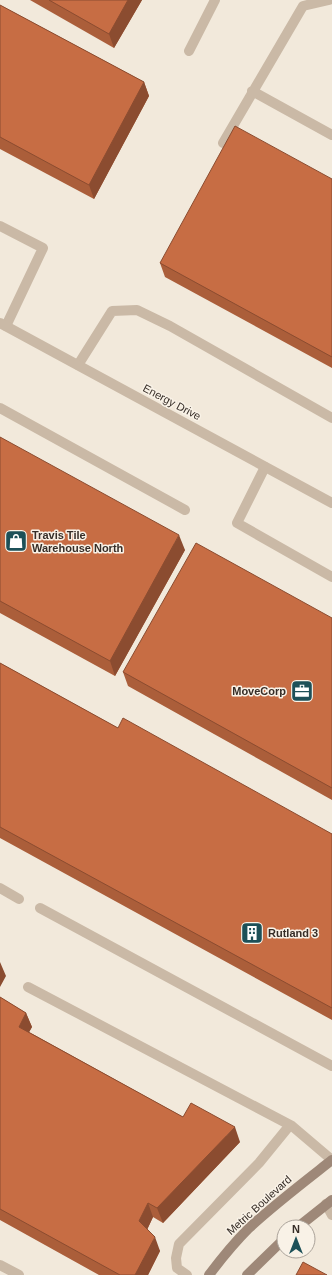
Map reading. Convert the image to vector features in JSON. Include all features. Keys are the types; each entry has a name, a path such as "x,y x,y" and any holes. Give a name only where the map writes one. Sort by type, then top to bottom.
{"main road":[{"name":"Metric Boulevard","path":"209,1275 248,1228 332,1160"},
{"path":"308,1219 329,1202"},
{"path":"246,1275 276,1247"}],"street":[{"path":"189,51 216,0"},
{"path":"223,143 303,6 329,0"},
{"path":"252,91 332,135"},
{"path":"0,226 43,248 3,325"},
{"path":"78,365 112,311 137,310 170,326 332,418"},
{"name":"Energy Drive","path":"3,325 332,503"},
{"path":"0,408 184,510"},
{"path":"265,467 237,523 332,577"},
{"path":"0,888 18,899"},
{"path":"40,908 332,1066"},
{"path":"28,987 290,1125 332,1160"},
{"path":"187,1275 177,1268 176,1258 179,1244 259,1163 290,1125"},
{"path":"329,1202 332,1215"},
{"path":"0,1265 19,1275"}],"building":[{"path":"49,0 128,0 109,34"},
{"path":"0,5 144,82 89,185 0,137"},
{"path":"235,126 332,179 332,357 160,263"},
{"path":"0,437 179,535 110,661 0,601"},
{"path":"196,543 332,618 332,788 123,672"},
{"name":"Rutland 3","path":"0,663 118,728 123,718 332,834 332,1008 0,827"},
{"path":"0,997 26,1013 19,1027 183,1117 191,1103 235,1127 157,1208 148,1203 139,1221 155,1237 135,1275 120,1275 0,1209"},
{"path":"303,1262 327,1275 296,1275"}],"place":[{"name":"Travis Tile Warehouse North","path":"16,541"},
{"name":"MoveCorp","path":"302,691"},
{"name":"Rutland 3","path":"252,933"}]}
